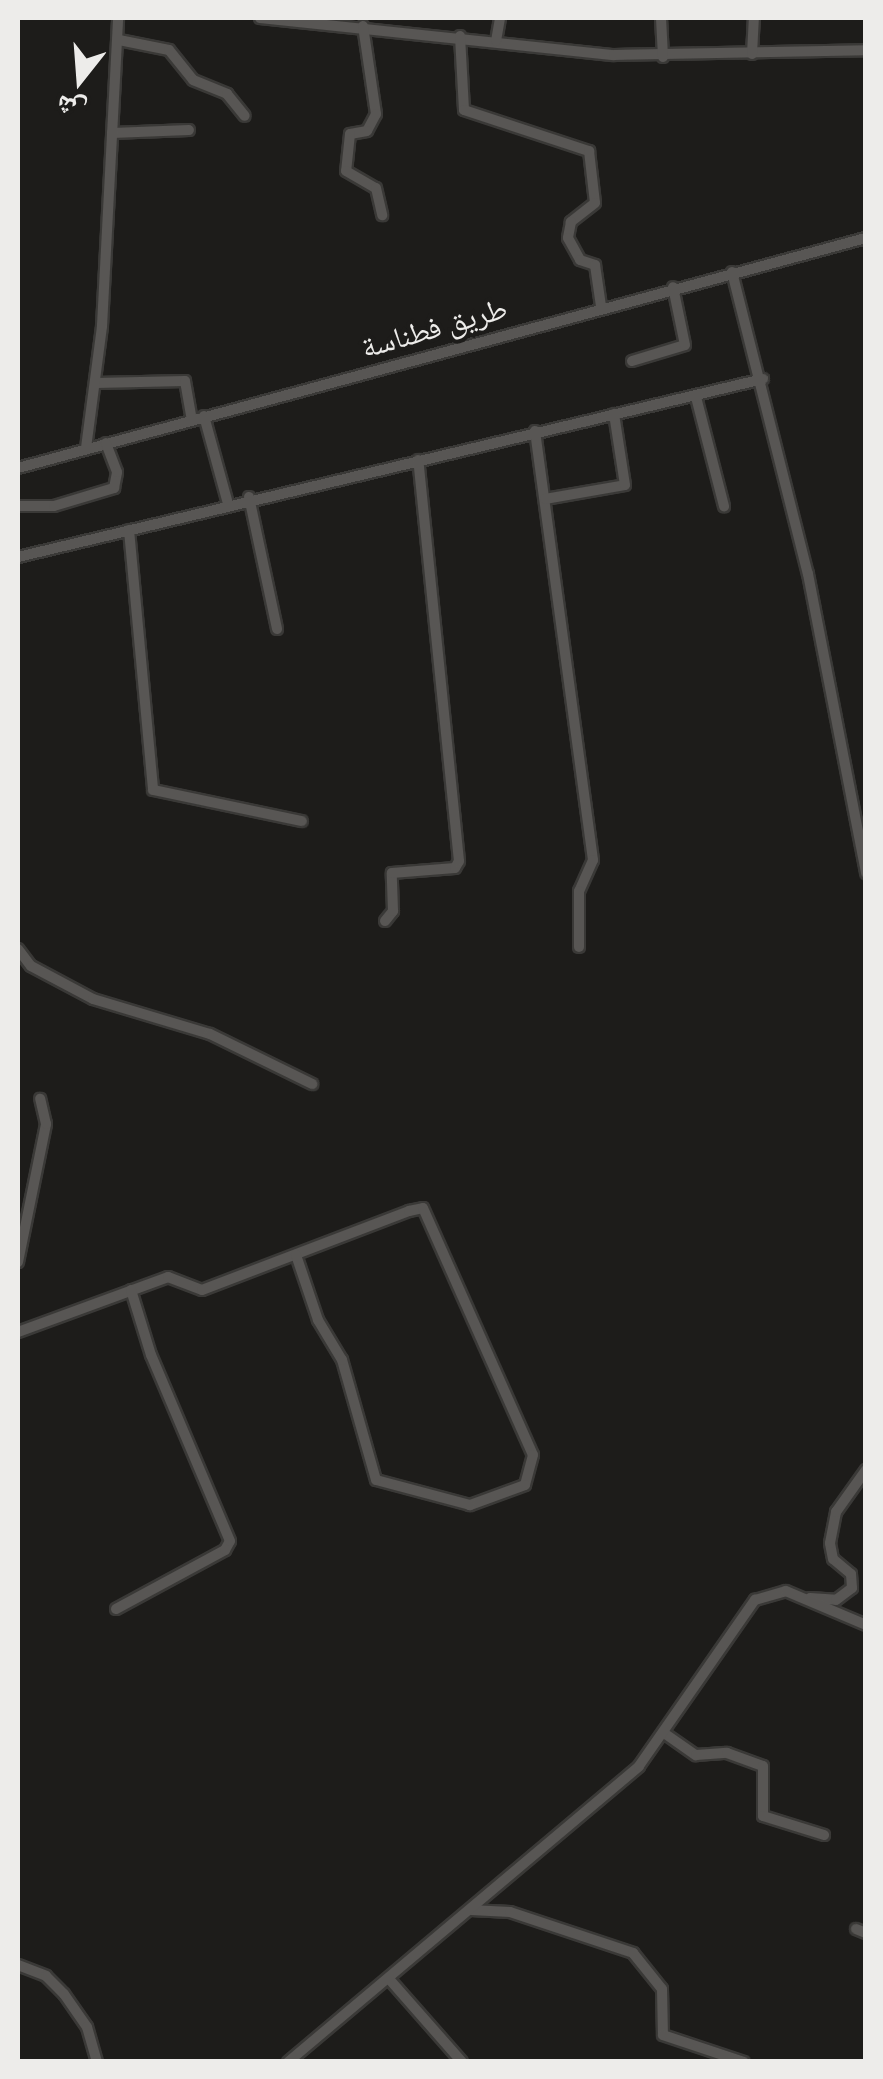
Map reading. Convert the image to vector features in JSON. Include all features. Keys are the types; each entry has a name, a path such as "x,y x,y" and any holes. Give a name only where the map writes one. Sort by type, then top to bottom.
{"street":[{"path":"86,448 96,383 118,18"},
{"path":"260,18 346,21 363,26 410,24 496,41 663,57 866,50"},
{"path":"496,41 500,18"},
{"path":"661,18 663,57"},
{"path":"752,54 754,18"},
{"path":"363,26 376,114 367,131 350,134 346,171 376,188 382,216"},
{"path":"460,36 464,110 590,151 595,203 571,222 568,238 580,260 595,265 601,306"},
{"path":"119,40 170,50 192,80 227,94 244,116"},
{"path":"112,133 189,130"},
{"name":"طريق فطناسة","path":"18,468 601,306 866,238"},
{"path":"732,272 763,379 866,873"},
{"path":"632,361 685,345 673,287"},
{"path":"18,557 249,497 763,379"},
{"path":"96,383 185,381 228,504"},
{"path":"696,397 724,506"},
{"path":"544,499 625,485 614,414"},
{"path":"535,431 593,860 578,891 579,947"},
{"path":"18,506 54,506 114,488 117,472 106,443"},
{"path":"385,921 393,911 392,873 456,868 459,861 418,460"},
{"path":"249,497 276,629"},
{"path":"130,530 153,790 302,821"},
{"path":"18,949 31,966 93,1000 210,1034 312,1084"},
{"path":"18,1262 46,1124 40,1098"},
{"path":"18,1332 172,1276 202,1290 296,1255 426,1210 533,1455 525,1485 470,1505 376,1480 342,1360 318,1320 296,1255"},
{"path":"116,1609 226,1550 230,1540 150,1355 131,1290"},
{"path":"803,1598 836,1600 852,1588 851,1574 833,1558 830,1543 836,1512 866,1470"},
{"path":"288,2062 601,1802 664,1732 755,1600 775,1590 866,1625"},
{"path":"664,1732 696,1755 726,1753 763,1766 768,1774 760,1813 824,1835"},
{"path":"470,1910 510,1912 632,1952 659,1982 663,2035 744,2062"},
{"path":"18,1965 46,1976 64,1994 87,2026 97,2062"},
{"path":"390,1980 462,2062"}]}
